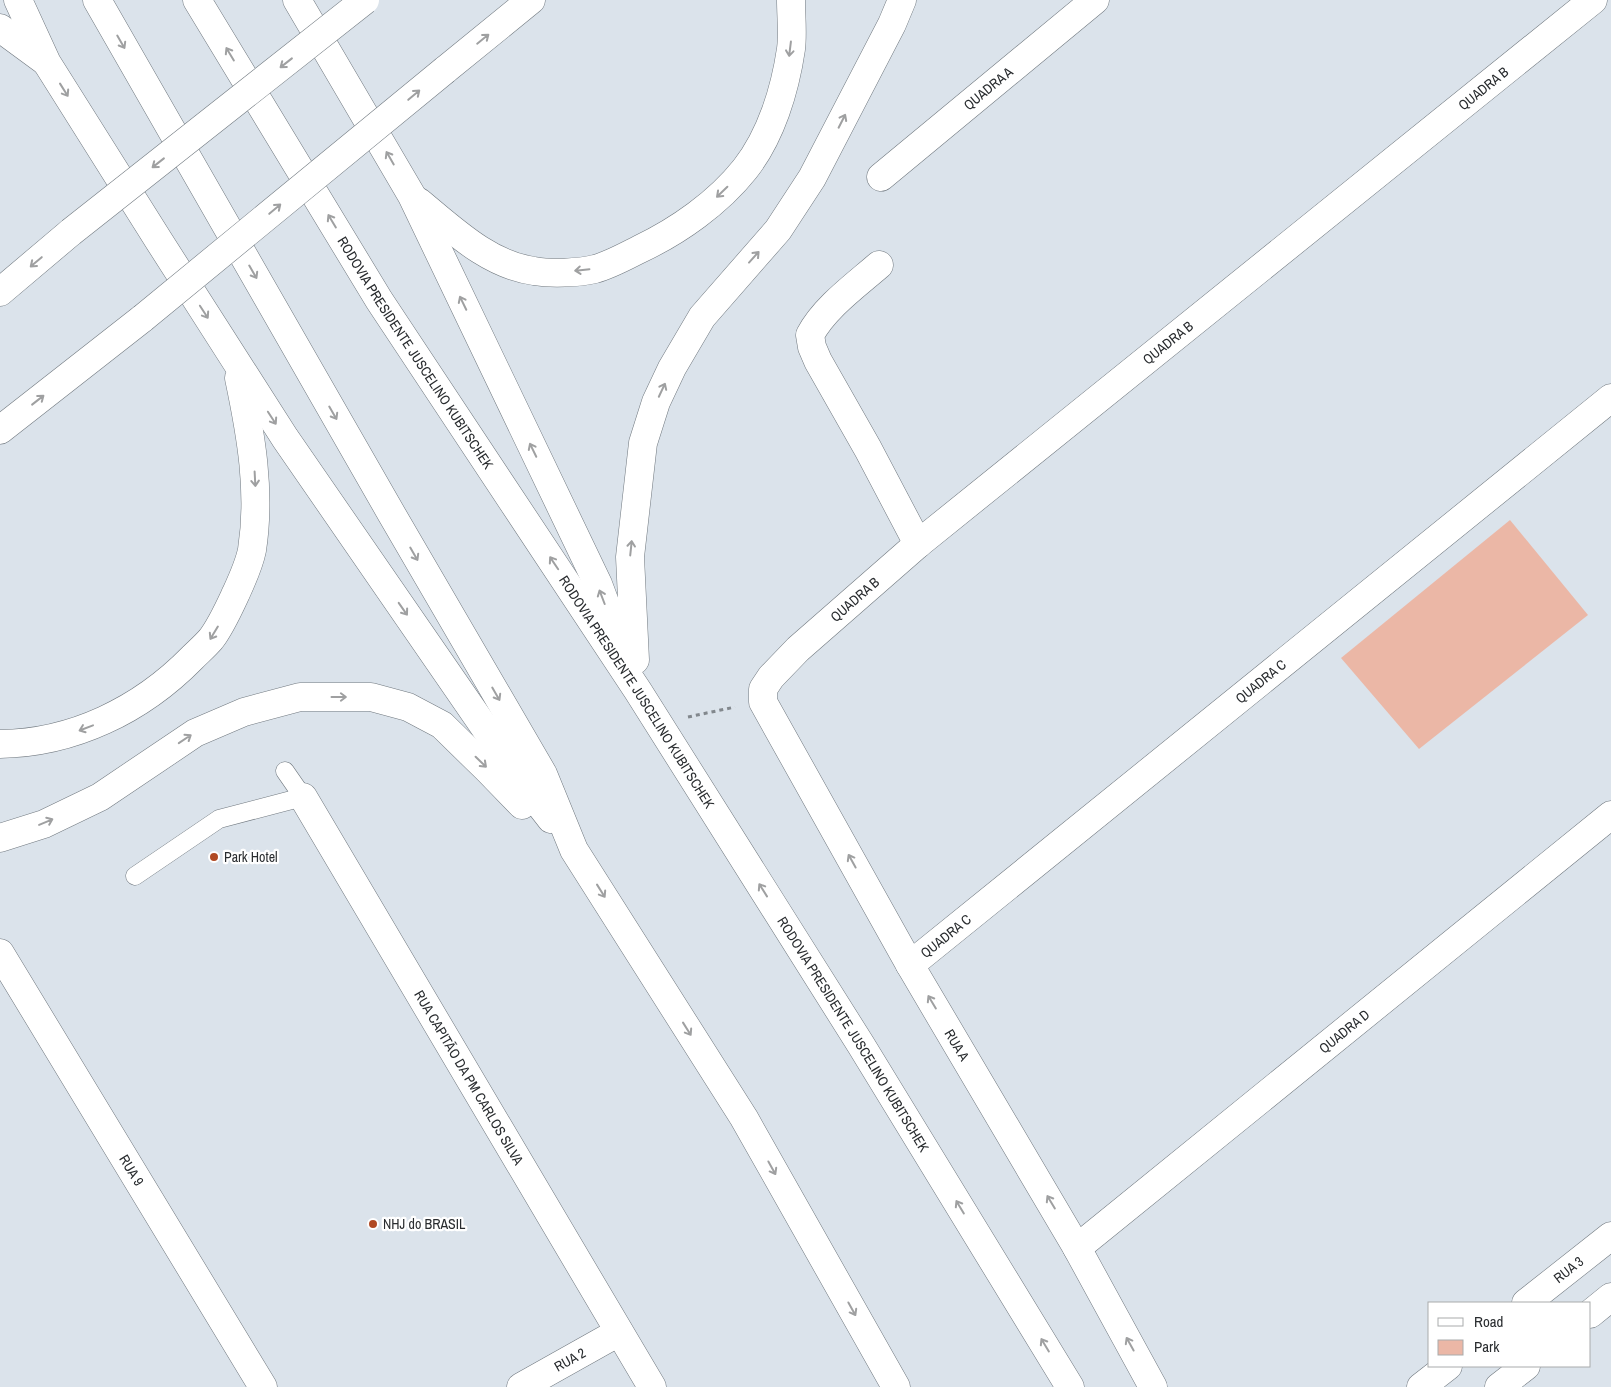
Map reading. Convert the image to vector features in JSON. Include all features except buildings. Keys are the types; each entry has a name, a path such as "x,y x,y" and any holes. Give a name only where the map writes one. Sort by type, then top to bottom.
{"main road":[{"path":"18,0 47,63 285,438 500,750 572,848 744,1118 896,1387"},
{"path":"97,0 543,774 572,848"},
{"name":"RODOVIA PRESIDENTE JUSCELINO KUBITSCHEK","path":"197,0 380,300 637,688 861,1045 1070,1387"},
{"path":"297,0 412,196 598,584 637,688"},
{"path":"0,292 71,232 365,0"},
{"path":"0,430 143,318 531,0"},
{"path":"412,196 456,233 498,261 534,271 563,272 595,269 658,241 688,222 712,202 745,168 759,147 772,121 781,94 791,48 791,0"},
{"path":"637,688 630,557 643,443 656,402 672,368 702,317 778,230 812,178 892,24 902,0"},
{"name":"QUADRA A","path":"881,178 1095,0"},
{"name":"QUADRA B","path":"763,702 762,689 770,677 798,649 918,544 1593,0"},
{"path":"0,28 47,63"},
{"path":"879,265 826,312 810,335 812,347 818,361 868,449 918,544"},
{"path":"0,744 47,739 82,730 117,715 149,695 180,671 211,639 229,609 252,552 255,478 250,431 236,362"},
{"name":"QUADRA C","path":"910,964 1611,398"},
{"path":"0,838 44,824 100,797 195,733 244,712 300,696 371,696 408,707 442,725 526,810 572,848"},
{"name":"RUA A","path":"763,702 910,964 1077,1248 1153,1387"},
{"name":"RUA CAPITÃO DA PM CARLOS SILVA","path":"303,797 652,1387"},
{"name":"QUADRA D","path":"1077,1248 1611,816"},
{"name":"RUA 9","path":"0,953 263,1387"},
{"name":"RUA 3","path":"1527,1302 1611,1236"},
{"path":"1591,1313 1611,1297"},
{"name":"RUA 2","path":"521,1387 619,1332"},
{"path":"1421,1387 1447,1367"},
{"path":"1499,1387 1525,1367"}],"lane":[{"name":"RUA CAPITÃO DA PM CARLOS SILVA","path":"285,771 303,797"},
{"path":"135,876 219,819 303,797"}],"path":[{"path":"658,723 763,702"}],"green space":[{"path":"1510,520 1588,615 1419,749 1341,658"}],"place":[{"name":"Park Hotel","path":"214,857"},
{"name":"NHJ do BRASIL","path":"373,1224"}]}
